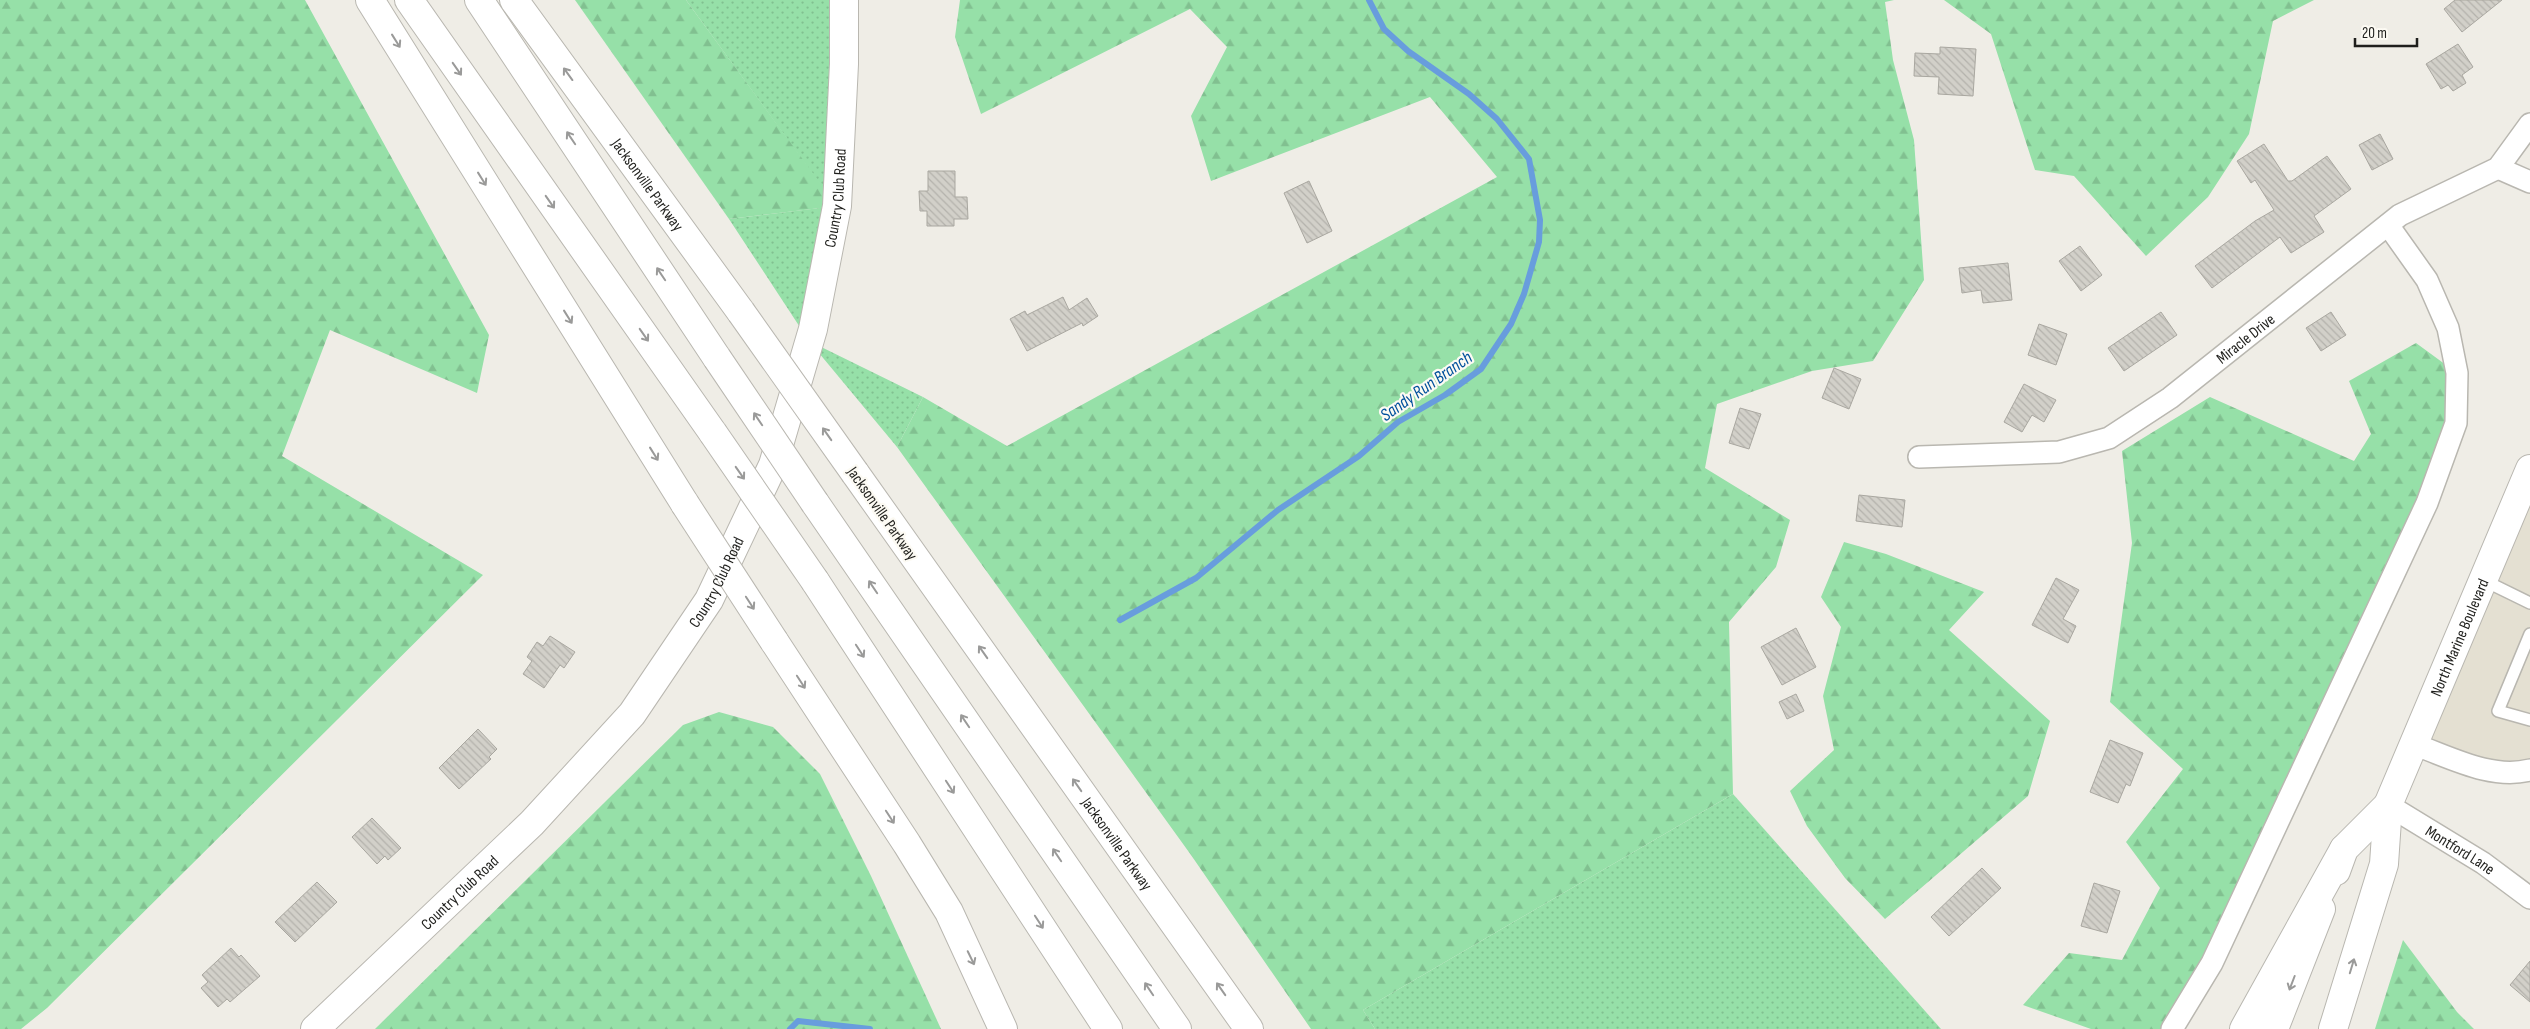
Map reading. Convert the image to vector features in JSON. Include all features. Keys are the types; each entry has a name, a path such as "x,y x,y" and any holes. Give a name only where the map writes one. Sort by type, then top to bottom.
{"main road":[{"path":"370,0 685,504 908,844 949,912 1003,1029"},
{"path":"409,0 815,581 1108,1029"},
{"path":"479,0 815,503 1177,1029"},
{"name":"Jacksonville Parkway","path":"514,0 855,473 1249,1029"},
{"name":"Country Club Road","path":"315,1029 532,822 632,714 709,600 773,466 813,329 837,206 844,64 844,0"},
{"name":"North Marine Boulevard","path":"2333,1029 2384,864 2388,805 2483,580 2527,484"},
{"name":"North Marine Boulevard","path":"2274,1029 2344,849 2388,805"},
{"path":"2244,1029 2344,849"}],"street":[{"name":"Miracle Drive","path":"1919,457 2059,452 2109,438 2170,398 2400,215 2498,168 2530,124"},
{"path":"2498,168 2530,182"},
{"path":"2172,1029 2217,954 2427,503 2456,423 2457,373 2448,328 2427,280 2388,224"},
{"path":"2413,744 2490,772 2515,774 2530,770"},
{"name":"Montford Lane","path":"2388,805 2483,863 2530,898"}],"lane":[{"path":"2483,580 2530,603"},
{"path":"2530,634 2498,711 2530,720"}],"shaded area":[{"path":"2530,469 2530,770 2413,744"}],"green space":[{"path":"0,0 305,0 489,335 477,393 330,330 282,456 483,575 47,1008 21,1029 0,1029"},
{"path":"575,0 686,0 837,206 729,219"},
{"path":"686,0 844,0 844,64 837,206 809,341 729,219 836,206"},
{"path":"960,0 1894,0 1885,2 1893,60 1914,140 1924,280 1873,361 1812,371 1717,404 1705,468 1790,520 1776,567 1729,622 1733,794 1363,1010 1375,1029 1311,1029 1191,855 897,447 923,397 1007,446 1497,177 1430,97 1211,181 1191,116 1227,47 1190,9 981,114 955,37"},
{"path":"1944,0 2314,0 2273,21 2249,134 2208,197 2146,256 2074,176 2035,170 1991,34"},
{"path":"809,341 923,397 897,447"},
{"path":"2416,343 2457,373 2456,423 2172,1029 2091,1029 2023,1005 2069,953 2122,960 2160,888 2126,842 2183,769 2110,702 2132,543 2122,451 2210,397 2354,461 2371,434 2349,381"},
{"path":"1844,542 1886,554 1984,592 1949,630 2050,721 2028,796 1885,919 1845,878 1807,826 1790,791 1834,750 1823,696 1841,627 1821,597"},
{"path":"719,712 773,727 820,774 871,876 941,1029 375,1029 683,725"},
{"path":"1733,794 1941,1029 1375,1029 1363,1010"},
{"path":"2403,940 2457,1012 2474,1029 2375,1029"}],"building":[{"path":"2455,0 2502,0 2462,32 2444,9"},
{"path":"2458,44 2473,67 2462,75 2466,83 2453,91 2448,85 2441,89 2426,64"},
{"path":"1940,47 1976,49 1973,96 1938,94 1939,77 1914,76 1915,53 1940,54"},
{"path":"2380,134 2393,159 2372,170 2359,145"},
{"path":"2264,144 2288,181 2292,181 2327,156 2351,189 2314,216 2324,232 2291,253 2280,237 2212,288 2195,266 2255,221 2274,210 2255,180 2251,183 2237,161"},
{"path":"928,171 955,171 955,197 967,197 968,219 954,219 954,226 927,226 927,211 920,211 919,191 928,191"},
{"path":"1309,181 1332,231 1307,243 1284,193"},
{"path":"2080,246 2102,275 2081,291 2059,261"},
{"path":"2008,263 2012,300 1983,303 1981,290 1962,293 1959,268"},
{"path":"1063,297 1069,310 1087,298 1098,316 1083,326 1082,323 1027,351 1010,319 1025,311 1027,315"},
{"path":"2161,312 2177,335 2124,371 2108,348"},
{"path":"2331,312 2346,335 2321,351 2306,328"},
{"path":"2039,324 2067,334 2056,365 2028,355"},
{"path":"1834,368 1861,379 1849,409 1822,398"},
{"path":"2024,384 2056,400 2044,422 2032,415 2022,432 2004,422"},
{"path":"1740,408 1761,414 1749,449 1729,443"},
{"path":"1859,495 1905,500 1902,527 1856,521"},
{"path":"2056,578 2079,590 2063,619 2076,626 2068,643 2032,625"},
{"path":"1796,628 1816,667 1782,685 1761,647"},
{"path":"550,636 575,652 564,668 560,665 544,688 523,674 532,661 527,657 537,642 543,646"},
{"path":"1796,694 1804,711 1787,719 1779,702"},
{"path":"478,729 497,749 489,757 491,759 459,789 439,768"},
{"path":"2110,740 2143,753 2130,786 2126,784 2118,803 2090,792"},
{"path":"372,818 401,848 388,860 385,856 377,864 352,837"},
{"path":"1982,868 2001,888 1949,936 1931,917"},
{"path":"317,882 337,902 295,942 275,922"},
{"path":"2094,883 2120,891 2107,933 2081,926"},
{"path":"231,948 239,957 241,955 260,976 230,1002 227,999 218,1007 201,988 208,982 202,975"},
{"path":"2530,961 2530,1002 2510,985"}],"waterway":[{"name":"Sandy Run Branch","path":"1120,620 1196,578 1278,510 1359,456 1398,422 1445,395 1481,369 1511,324 1524,294 1539,242 1540,220 1529,159 1497,119 1469,94 1408,51 1384,29 1369,0"},
{"name":"Sandy Run Branch","path":"790,1029 798,1021 870,1029"}]}
